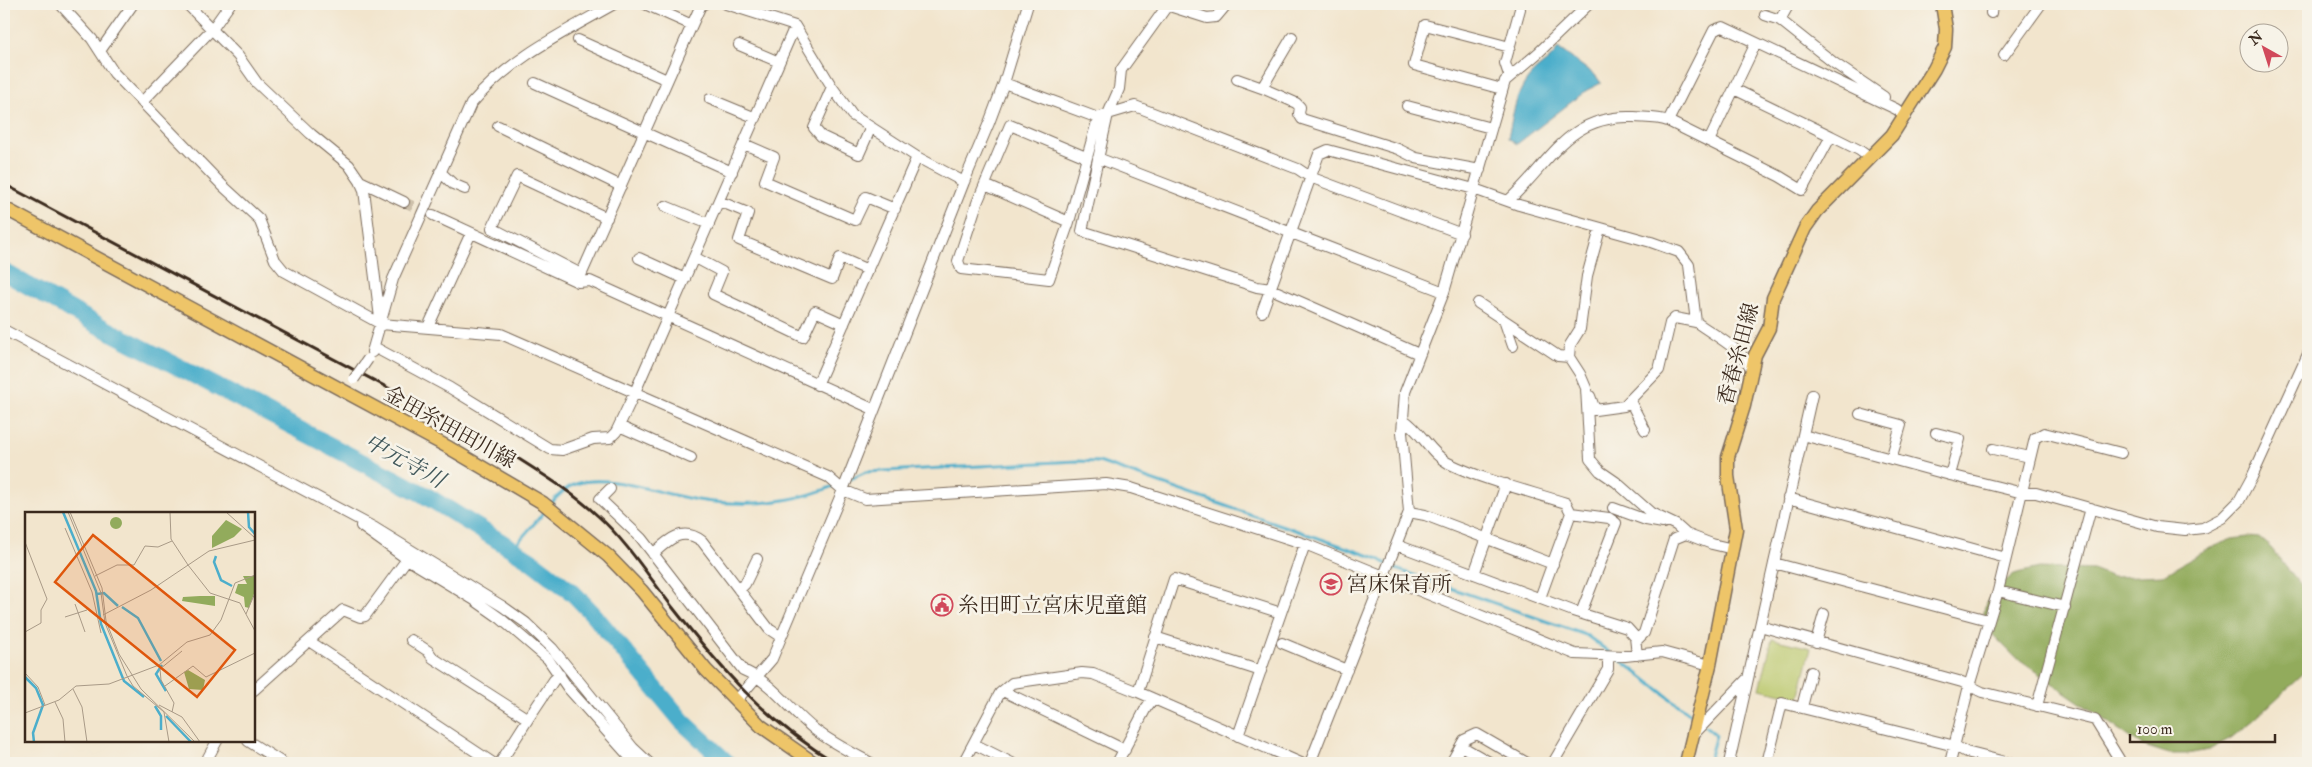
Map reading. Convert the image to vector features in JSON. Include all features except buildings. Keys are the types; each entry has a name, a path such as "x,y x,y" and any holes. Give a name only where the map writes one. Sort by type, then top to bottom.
{"main road":[{"name":"香春糸田線","path":"1686,763 1710,665 1736,529 1728,476 1728,457 1744,406 1751,368 1769,328 1773,298 1805,228 1817,211 1892,135 1906,116 1945,47 1946,29 1942,4"},
{"name":"金田糸田田川線","path":"4,208 446,446 543,503 608,556 642,591 706,670 761,726 814,763"}],"street":[{"path":"60,4 92,39 114,73 223,186 259,219 275,260 284,271 381,324 501,334 828,478 843,490 866,499 1106,484 1131,488 1305,544 1575,654 1608,656 1662,652 1710,665"},
{"path":"100,51 133,4"},
{"path":"187,4 213,28 238,56 257,83 311,134 349,165 360,181 364,190 380,322"},
{"path":"142,102 213,28 230,4"},
{"path":"346,392 374,347 393,279 471,104 483,90 542,44 614,4"},
{"path":"645,4 692,25"},
{"path":"579,278 701,5 704,4"},
{"path":"726,4 794,26 852,115 917,157 964,182"},
{"path":"736,701 772,659 843,490 873,409 922,292 1004,83 1028,4"},
{"path":"1086,157 1010,125 977,203 958,261 961,269 1049,279 1069,222 1086,157 1103,116 1119,89 1121,70 1164,5 1207,18 1216,17 1227,4"},
{"path":"1310,763 1409,512 1402,432 1405,392 1444,292 1502,89 1509,75 1538,53 1589,4"},
{"path":"1780,20 1789,4"},
{"path":"2004,55 2041,4"},
{"path":"1509,75 1505,63 1520,9"},
{"path":"1765,15 1780,20 1834,63 1884,97 1883,103"},
{"path":"1502,89 1414,65 1425,25 1510,47"},
{"path":"374,347 450,388 550,448 562,450 592,439 610,438 619,426 635,392 756,118 794,26"},
{"path":"1668,121 1714,30 1723,27 1883,103 1906,116"},
{"path":"1262,88 1292,37"},
{"path":"578,40 667,80"},
{"path":"1709,141 1756,43"},
{"path":"739,45 779,62"},
{"path":"1237,79 1296,103 1300,107 1299,114 1306,120 1398,148 1416,158 1480,170"},
{"path":"536,83 732,172"},
{"path":"1004,83 1103,116 1135,106 1298,169 1310,177 1462,234"},
{"path":"832,87 814,128 821,136 859,154 871,127"},
{"path":"1734,89 1859,150 1870,158"},
{"path":"710,99 756,118"},
{"path":"1407,106 1492,128"},
{"path":"1103,116 1098,158 1082,231 1257,287 1271,289 1419,354"},
{"path":"1508,201 1563,142 1584,126 1603,118 1624,116 1661,118 1779,176 1802,190 1831,136"},
{"path":"498,126 621,186"},
{"path":"744,144 774,157 765,181 855,220 866,197 894,208"},
{"path":"1262,312 1319,154 1328,150 1474,189 1679,252 1689,265 1696,322"},
{"path":"818,385 917,157"},
{"path":"1098,158 1444,292"},
{"path":"440,172 453,184 465,189"},
{"path":"579,278 492,228 517,176 607,218"},
{"path":"360,181 404,202"},
{"path":"985,185 1069,222"},
{"path":"719,201 748,213 739,240 832,279 840,258 868,270"},
{"path":"665,206 709,224"},
{"path":"433,215 471,234 590,281 668,318 873,409"},
{"path":"1600,229 1587,276 1580,329 1570,345 1570,357 1580,374 1595,410 1624,406 1659,370 1670,323 1675,318 1696,322 1731,345 1751,368"},
{"path":"428,327 471,234"},
{"path":"694,257 722,272 713,294 804,337 815,311 844,324"},
{"path":"639,258 685,279"},
{"path":"1478,303 1558,356 1570,357"},
{"path":"1504,320 1513,346"},
{"path":"4,330 361,520 442,568 526,623 552,648 634,748 649,763"},
{"path":"1803,435 1950,475 2023,492 2036,493 2157,527 2185,530 2203,528 2222,518 2239,500 2252,477 2308,354"},
{"path":"1586,388 1590,459 1600,471 1616,482 1651,513 1676,525 1686,534 1733,549"},
{"path":"1729,763 1812,395"},
{"path":"1630,401 1645,430"},
{"path":"1860,414 1901,424 1891,459"},
{"path":"1404,420 1411,425 1436,454 1447,462 1506,484 1566,503 1571,514 1540,598"},
{"path":"619,426 691,458"},
{"path":"1936,433 1960,439 1950,475"},
{"path":"1950,763 1969,686 1998,591 2035,438 2044,433 2122,453"},
{"path":"1993,449 2030,457"},
{"path":"1474,574 1506,484"},
{"path":"610,489 600,499 640,538 743,670 759,676 813,728 832,742 871,763"},
{"path":"1788,498 2006,558"},
{"path":"1613,508 1646,520 1676,525"},
{"path":"2037,706 2091,508"},
{"path":"1409,512 1424,515 1552,564"},
{"path":"1571,514 1609,518 1616,523 1581,613"},
{"path":"361,520 361,527 407,559 473,598 500,618 548,659 599,723 635,763"},
{"path":"653,554 672,537 683,534 694,535 702,541 769,629 781,637"},
{"path":"1636,641 1644,633 1674,539 1686,534"},
{"path":"1238,736 1305,544"},
{"path":"1397,545 1626,628 1635,637 1637,655"},
{"path":"255,689 343,610 360,617 365,616 407,559"},
{"path":"739,590 745,584 757,559"},
{"path":"1774,563 1988,620"},
{"path":"1138,692 1174,579 1281,613"},
{"path":"1998,591 2065,607"},
{"path":"1816,642 1824,614"},
{"path":"1760,626 1969,686 1982,692 2095,720 2119,759 2118,763"},
{"path":"1155,636 1261,671"},
{"path":"411,640 428,651 433,658 528,719"},
{"path":"309,641 493,763"},
{"path":"1282,643 1347,670"},
{"path":"1553,763 1608,669 1608,656"},
{"path":"1802,707 1811,672"},
{"path":"963,763 1003,691 1012,683 1082,673 1093,674 1138,692 1301,763"},
{"path":"500,763 554,680 560,675"},
{"path":"1694,734 1749,678"},
{"path":"1003,691 1125,750"},
{"path":"1117,763 1146,708 1153,699"},
{"path":"1767,763 1782,703 1955,746 1966,752 2009,763"},
{"path":"1451,763 1464,740 1476,734 1526,763"},
{"path":"205,763 216,742"},
{"path":"250,742 283,763"},
{"path":"974,744 1012,763"},
{"path":"1461,746 1491,763"}],"green space":[{"path":"2259,538 2271,548 2308,595 2308,669 2255,719 2231,738 2209,750 2187,754 2169,754 2141,745 2016,658 1985,627 1984,612 1986,602 1998,587 2014,574 2039,568 2095,570 2113,577 2163,575 2212,547 2232,539"},
{"path":"1772,639 1811,648 1799,698 1760,689"}],"water":[{"path":"1558,48 1596,76 1601,83 1587,90 1517,144 1508,138 1513,113 1521,89 1531,75 1553,56"}],"waterway":[{"name":"中元寺川","path":"4,272 94,323 423,494 530,560 573,593 593,614 682,721 727,763"},
{"path":"851,479 866,472 1077,461 1099,462 1379,559 1393,568 1586,635 1609,652"},
{"path":"550,505 558,495 568,488 587,481 613,482 698,500 744,503 785,500 811,494 836,485"},
{"path":"513,548 546,510"},
{"path":"1618,658 1694,717"},
{"path":"1705,726 1716,735 1708,763"}],"tunnel":[{"path":"404,202 433,215"}],"railway":[{"path":"4,184 505,450 565,489 598,516 618,536 689,628 745,692 787,729 836,763"}],"place":[{"name":"宮床保育所","path":"1331,584"},
{"name":"糸田町立宮床児童館","path":"942,605"}]}
